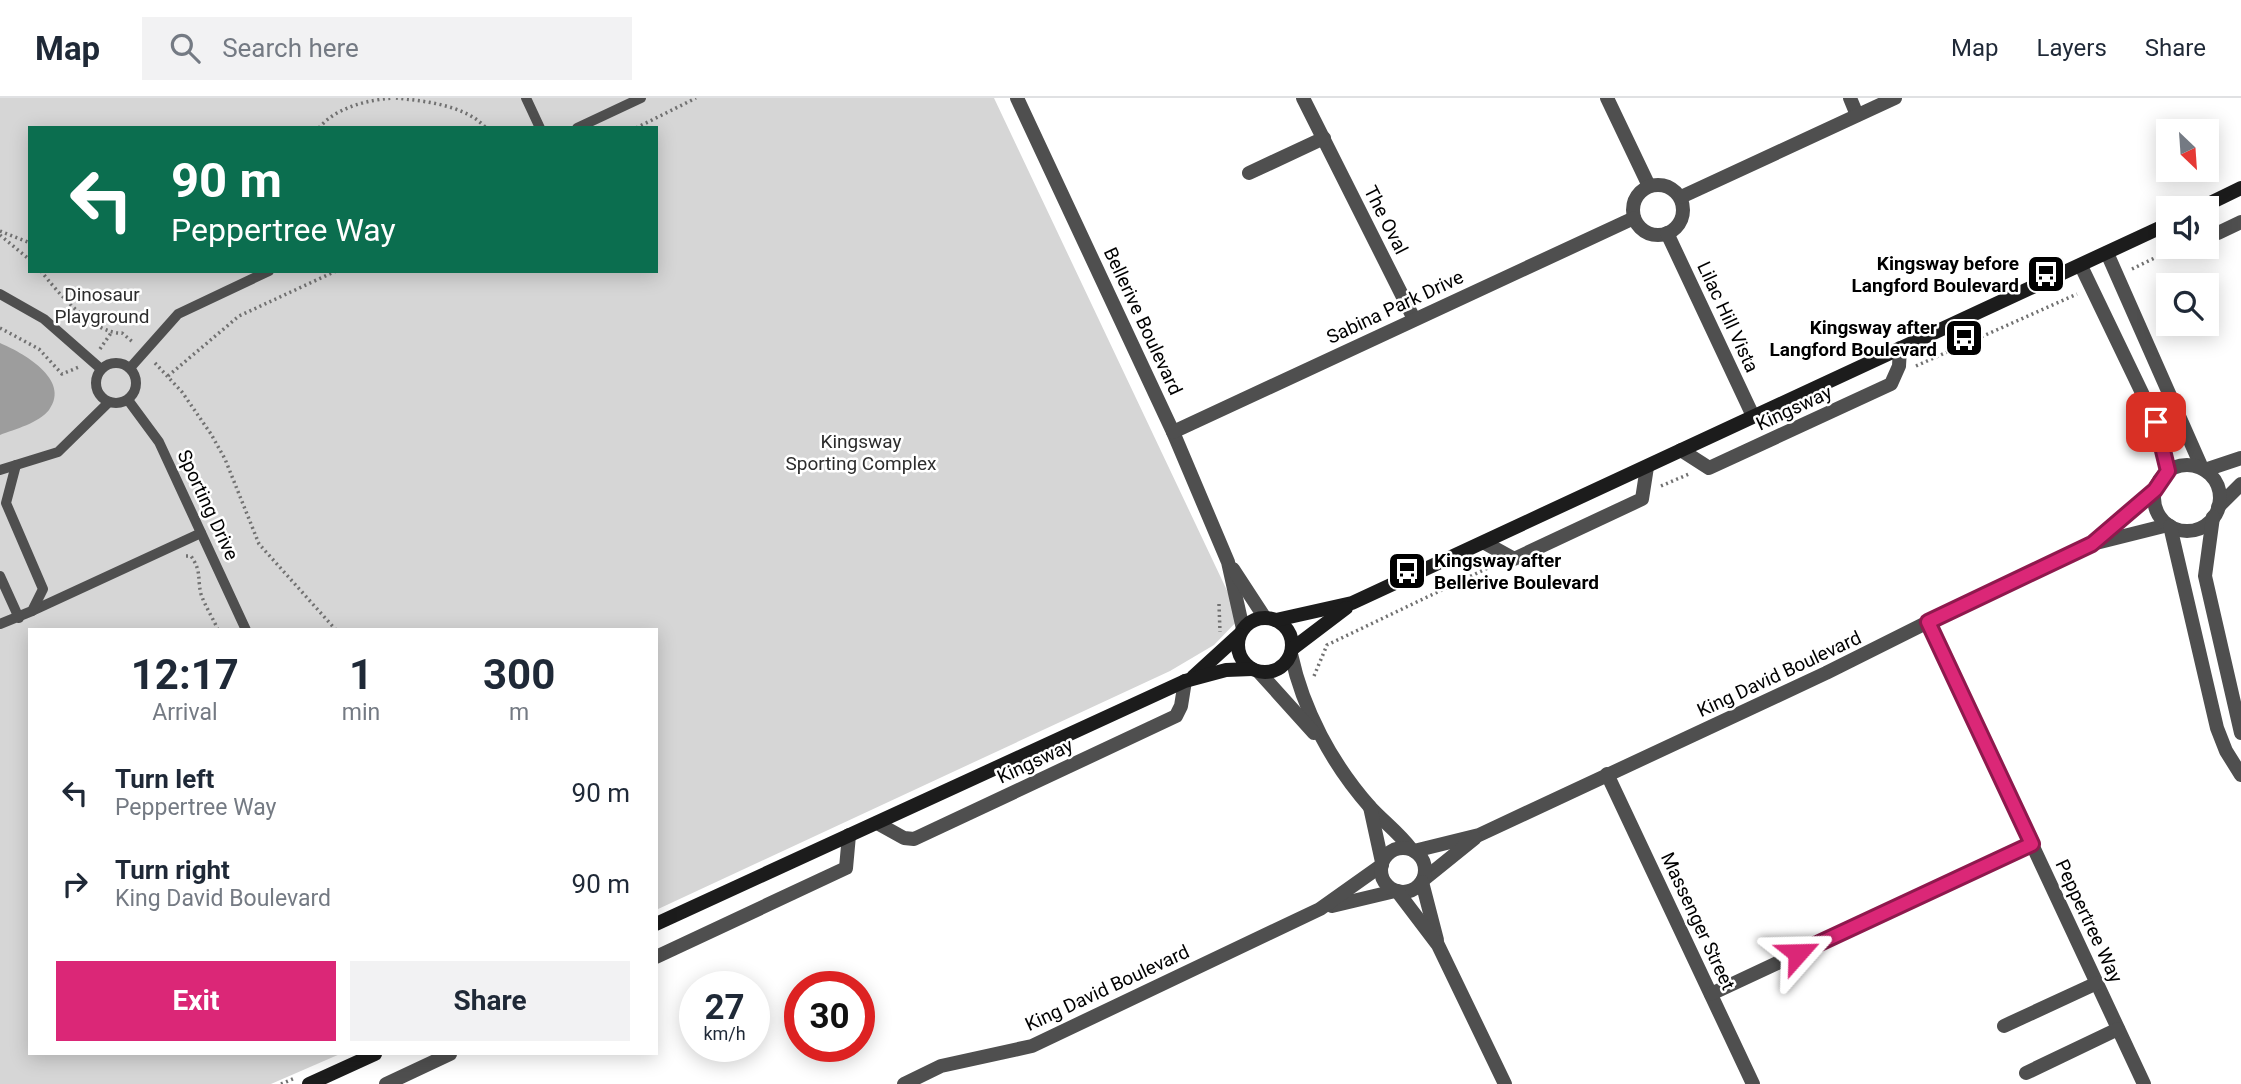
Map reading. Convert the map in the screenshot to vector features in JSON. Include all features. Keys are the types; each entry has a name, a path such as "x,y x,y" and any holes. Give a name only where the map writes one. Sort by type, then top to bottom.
{"main road":[{"path":"2219,199 2241,188"},
{"name":"Kingsway","path":"1188,680 1253,620 1352,603 2156,230"},
{"name":"Kingsway","path":"658,923 1188,680 1226,670 1275,671 1291,652 1352,603"},
{"path":"1271,619 1287,628 1291,652"},
{"path":"1241,632 1239,654 1255,671"},
{"path":"309,1084 373,1055"}],"street":[{"name":"Bellerive Boulevard","path":"1017,98 1173,432 1228,562 1241,632"},
{"name":"The Oval","path":"1303,98 1414,319"},
{"path":"1607,98 1649,186"},
{"path":"1850,98 1857,115"},
{"path":"1681,197 1895,98"},
{"path":"1249,173 1324,138"},
{"path":"1649,186 1667,186 1681,197 1684,205 1681,222 1667,233 1650,234 1642,230 1634,218 1634,200 1649,186"},
{"name":"Sabina Park Drive","path":"1173,432 1634,218"},
{"path":"2219,233 2241,222"},
{"name":"Lilac Hill Vista","path":"1667,233 1753,416"},
{"path":"2107,253 2203,469 2218,486 2205,576 2236,693 2241,733"},
{"path":"2081,266 2156,422 2168,471"},
{"path":"1895,377 1900,348"},
{"name":"Kingsway","path":"1706,466 1709,468 1891,384 1895,377"},
{"path":"1681,450 1706,466"},
{"path":"2241,458 2203,469 2184,465 2168,471 2155,490 2157,512 2169,525 2217,727 2226,751 2241,775"},
{"path":"1485,543 1514,559 1643,499 1647,467"},
{"path":"2169,525 2193,530 2216,512 2241,484"},
{"name":"King David Boulevard","path":"2092,544 2155,490"},
{"name":"King David Boulevard","path":"1413,850 1479,835 1826,673 2092,544 2169,525"},
{"name":"Bellerive Boulevard","path":"1228,562 1271,619"},
{"name":"Peppertree Way","path":"1928,622 2144,1084"},
{"path":"1291,652 1298,686 1325,744"},
{"path":"1255,671 1325,744 1370,807 1400,834 1425,864 1422,881 1438,945 1504,1084"},
{"name":"Kingsway","path":"877,823 904,838 914,839 1176,716 1188,680"},
{"name":"Massenger Street","path":"1607,774 1753,1084"},
{"path":"1370,807 1383,880 1396,891 1438,945"},
{"path":"658,956 846,868 849,835"},
{"name":"King David Boulevard","path":"1422,881 1479,835"},
{"path":"1711,994 2032,844"},
{"path":"1382,864 1394,850 1413,850"},
{"name":"King David Boulevard","path":"904,1084 941,1066 1032,1045 1320,909 1382,864"},
{"path":"1396,891 1413,890 1422,881"},
{"name":"King David Boulevard","path":"1320,909 1396,891"},
{"path":"2004,1026 2097,983"},
{"path":"2026,1073 2118,1029"},
{"path":"386,1084 448,1055"}],"lane":[{"path":"526,98 539,126"},
{"path":"581,126 641,98"},
{"path":"130,368 177,314 265,273"},
{"path":"0,294 44,319 101,369"},
{"path":"115,363 130,368 134,373 136,388 128,400 115,404 108,402 96,387 101,369 115,363"},
{"name":"Sporting Drive","path":"128,400 159,442 245,628"},
{"path":"0,470 58,452 108,402"},
{"path":"16,465 6,503 43,589 32,611"},
{"path":"0,624 19,618 201,533"},
{"path":"0,576 19,618"}],"path":[{"path":"321,126 327,119 357,105 395,98 426,101 456,110 483,126"},
{"path":"640,126 696,98"},
{"path":"0,233 28,242"},
{"path":"0,233 28,258"},
{"path":"2117,277 2156,258"},
{"path":"43,273 78,312 111,333 122,333 183,392 221,451 259,544 334,628"},
{"path":"168,376 239,316 332,273"},
{"path":"1895,377 2072,294 2092,288"},
{"path":"0,328 39,349 62,374 67,374 91,360 111,333"},
{"path":"1643,494 1706,466"},
{"path":"179,555 191,556 196,564 202,580 200,591 217,628"}],"green space":[{"name":"Kingsway Sporting Complex","path":"0,98 994,98 1240,618 1214,645 1170,671 658,909 658,628 28,628 28,1055 338,1055 271,1084 0,1084"}],"shaded area":[{"path":"0,343 41,368 54,388 54,399 49,410 39,419 0,435"}],"place":[{"name":"Kingsway before Langford Boulevard","path":"2046,274"},
{"name":"Kingsway after Langford Boulevard","path":"1964,338"},
{"name":"Kingsway after Bellerive Boulevard","path":"1407,571"}],"route":[{"path":"1798,953 2032,844 1928,622 2092,544 2155,490 2159,479 2168,471 2164,445 2156,422"}],"park label":[{"name":"Dinosaur Playground","path":"102,305"}]}
